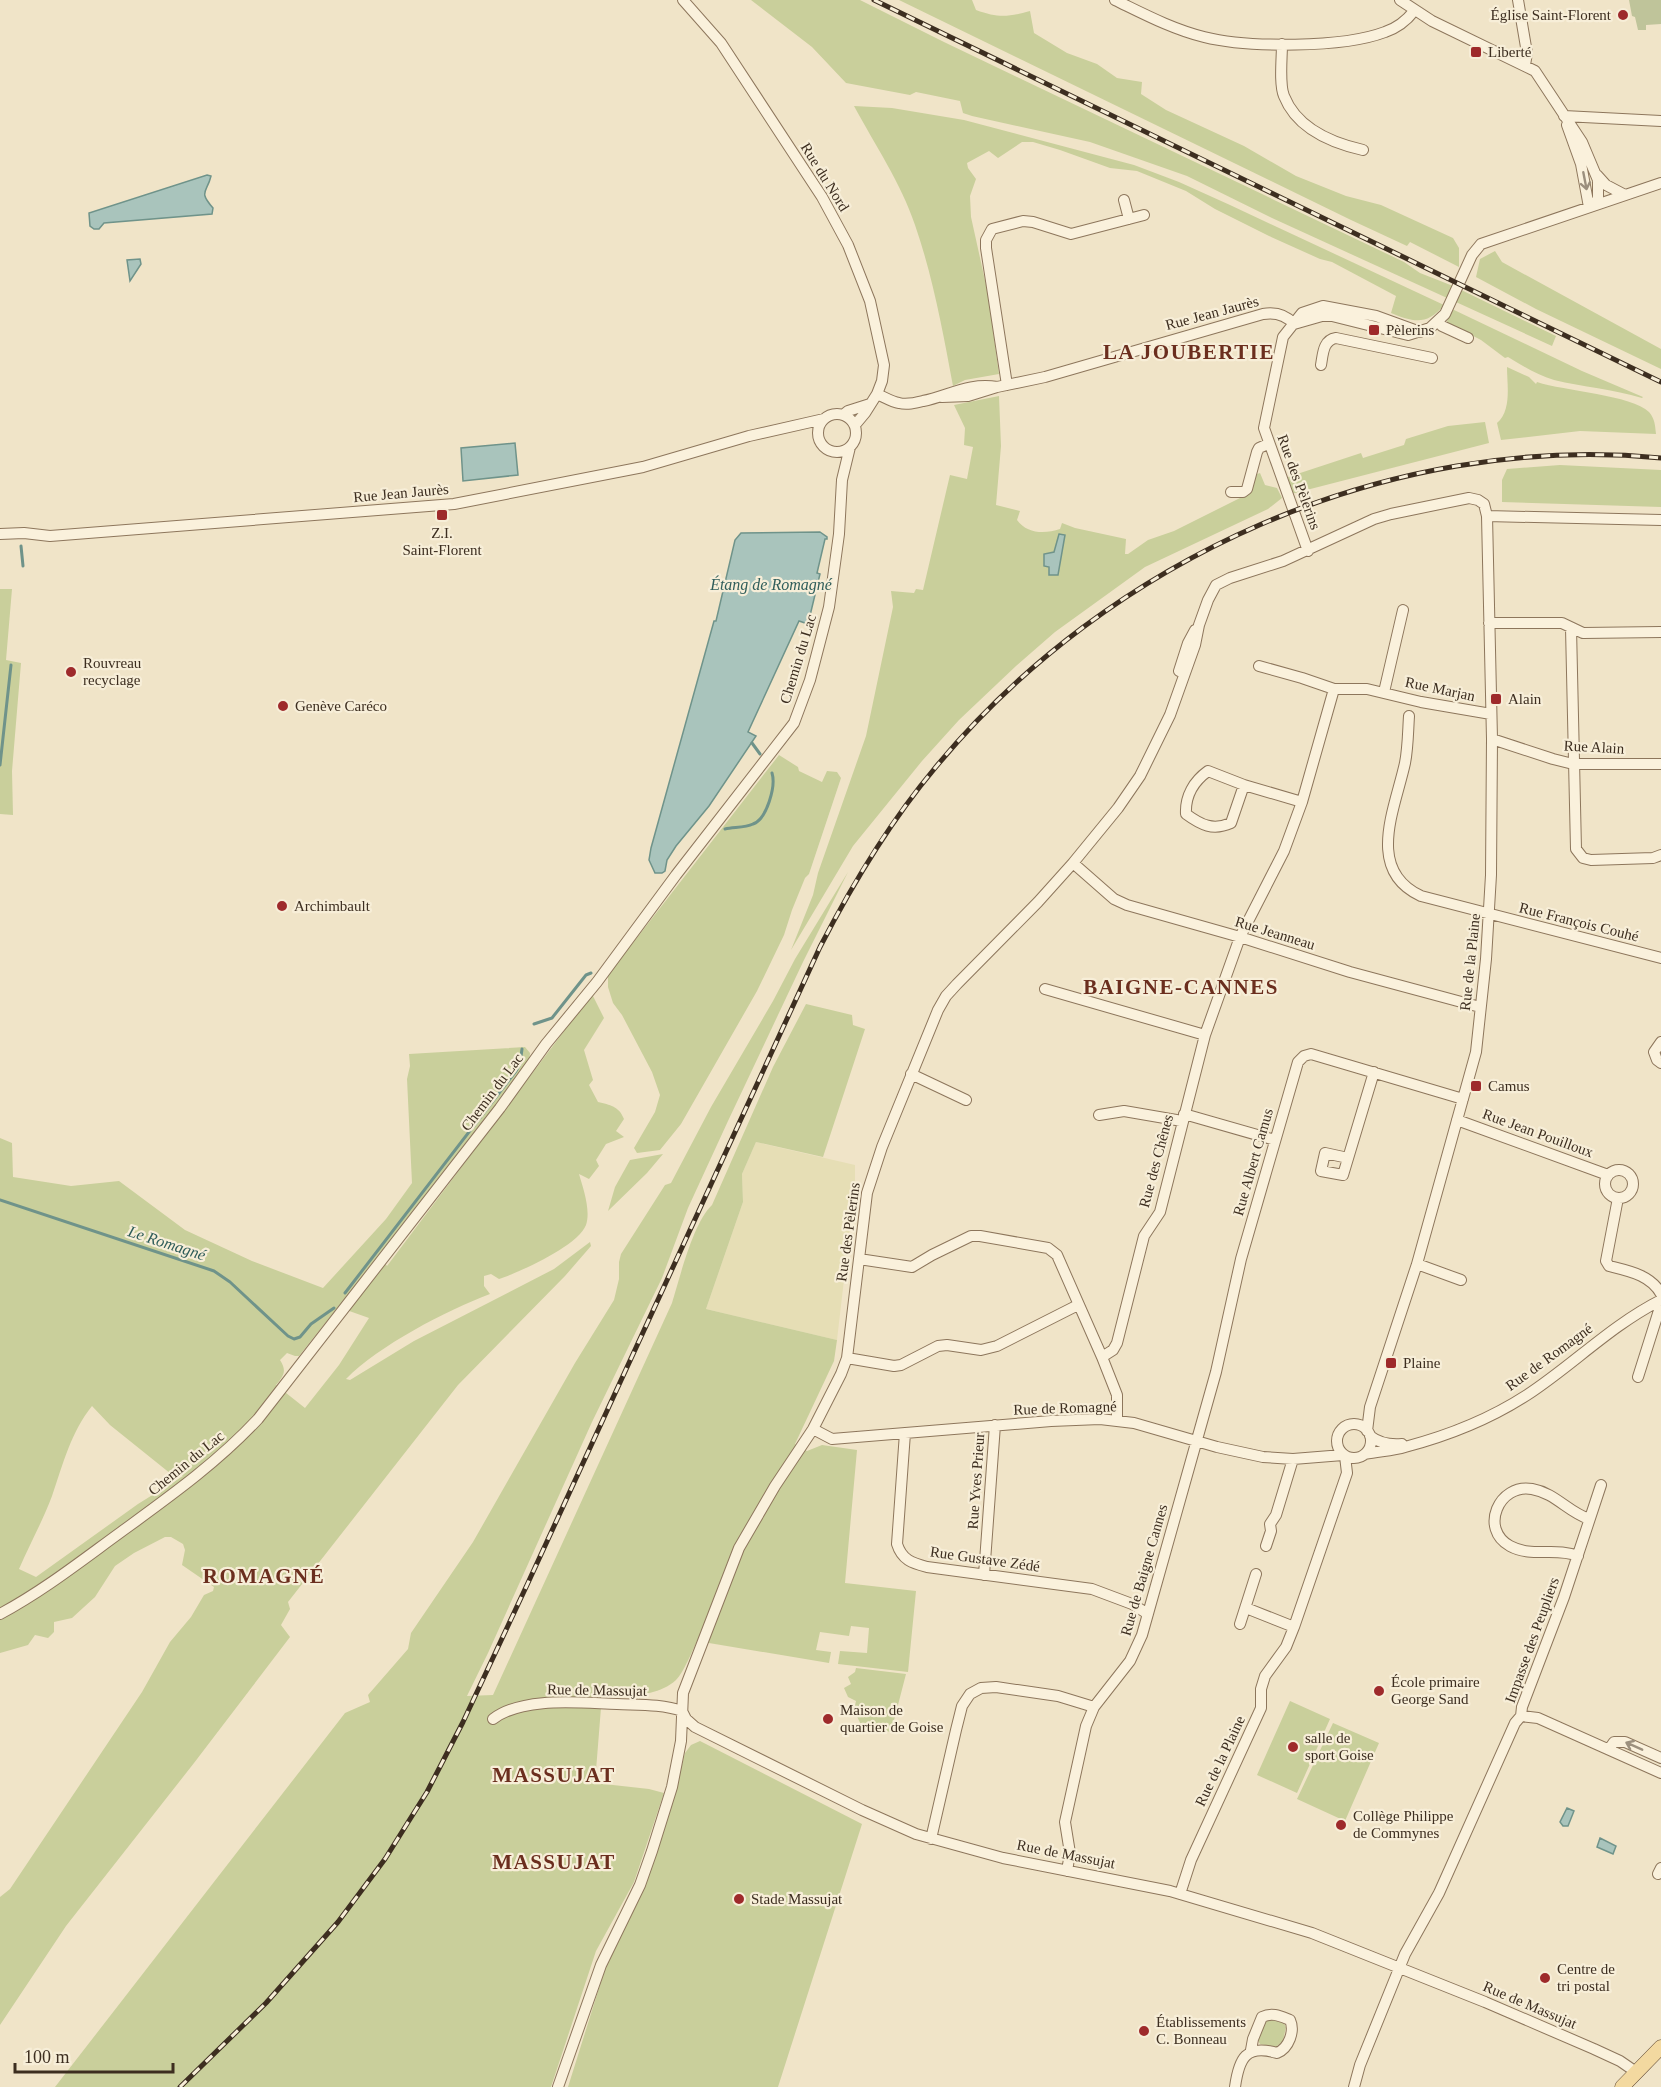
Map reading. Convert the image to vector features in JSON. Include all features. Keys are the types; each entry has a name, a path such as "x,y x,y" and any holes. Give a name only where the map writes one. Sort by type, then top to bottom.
{"main road":[{"path":"1622,2087 1660,2051"}],"street":[{"name":"Rue du Nord","path":"683,0 721,43 822,197 848,245 870,302 883,357 883,372 877,394"},
{"path":"1115,0 1177,29 1206,38 1232,42 1282,44 1348,40 1385,33 1405,21 1414,10"},
{"path":"1400,0 1414,10 1535,71 1573,126 1595,172 1599,189 1592,206"},
{"path":"1518,0 1527,53 1525,65"},
{"path":"1282,44 1284,96 1300,121 1343,146 1363,150"},
{"path":"1564,116 1661,121"},
{"path":"1564,116 1581,164 1592,206"},
{"path":"1595,172 1606,185 1625,195"},
{"path":"1294,324 1302,312 1323,306 1420,332 1430,328 1438,321 1448,307 1472,255 1481,244 1661,183"},
{"path":"1124,200 1129,219"},
{"path":"1002,386 986,248 988,234 998,226 1023,221 1071,234 1144,215"},
{"name":"Rue Jean Jaurès","path":"877,394 907,404 942,397 970,387 1002,386 1045,377 1263,314 1276,313 1289,318 1294,324"},
{"path":"1438,321 1442,326 1468,338"},
{"name":"Rue des Pèlerins","path":"558,2087 600,1965 640,1885 652,1851 672,1787 681,1741 683,1693 739,1548 775,1486 813,1429 847,1358 867,1192 882,1147 932,1022 946,996 1073,863 1118,808 1134,784 1170,715 1199,625 1214,588 1221,582 1308,550 1268,444 1263,423 1272,393 1280,343 1294,324"},
{"path":"1385,348 1391,326"},
{"path":"1321,365 1325,344 1332,338 1432,358"},
{"path":"870,404 848,411 843,415 833,415 824,419 818,434 822,444 832,451 845,451 850,447 856,439 855,425 870,404 877,394"},
{"path":"843,415 855,425"},
{"name":"Rue Jean Jaurès","path":"0,534 24,532 50,536 454,504 643,466 727,442 824,419"},
{"path":"797,425 818,434"},
{"path":"1231,492 1243,492 1247,489 1259,448 1268,444"},
{"name":"Chemin du Lac","path":"0,1614 52,1584 171,1496 222,1455 258,1419 785,736 794,723 805,697 829,607 837,556 842,480 850,447"},
{"name":"Chemin du Lac","path":"832,451 842,480"},
{"name":"Rue de la Plaine","path":"1308,550 1374,519 1469,498 1484,504 1487,516 1492,739 1490,915 1476,1052 1417,1264 1370,1407 1369,1434"},
{"path":"1487,516 1661,520"},
{"name":"Rue Marjan","path":"1384,692 1403,610"},
{"path":"1489,623 1562,623 1583,633 1661,632"},
{"path":"1571,628 1576,849 1582,858 1591,860 1653,858 1661,855"},
{"name":"Rue Marjan","path":"1259,666 1334,689 1367,689 1432,704 1491,714"},
{"name":"Rue des Chênes","path":"1102,1357 1113,1350 1117,1343 1144,1236 1160,1212 1205,1035 1240,937 1284,851 1302,802 1334,689"},
{"name":"Rue François Couhé","path":"1409,716 1406,759 1387,847 1392,871 1409,891 1490,915 1661,958"},
{"name":"Rue Alain","path":"1492,739 1573,764 1661,764"},
{"path":"1244,785 1231,823 1220,828 1201,825 1186,814 1185,802 1198,778 1208,771 1244,785 1302,802"},
{"name":"Rue Jeanneau","path":"1073,863 1114,899 1127,905 1240,937 1350,972 1480,1007"},
{"path":"1046,989 1205,1035"},
{"path":"1661,1042 1654,1052 1661,1063"},
{"name":"Rue Albert Camus","path":"1198,1441 1241,1259 1298,1062 1304,1056 1311,1054 1463,1099"},
{"path":"1348,1158 1374,1072"},
{"path":"911,1074 966,1100"},
{"path":"1099,1115 1124,1111 1183,1118 1275,1140"},
{"name":"Rue Jean Pouilloux","path":"1457,1120 1608,1175 1621,1170 1629,1174 1633,1183 1631,1192 1623,1198 1618,1198"},
{"path":"1608,1175 1605,1184 1607,1192 1618,1198 1606,1261 1609,1266 1633,1272 1649,1280 1661,1294"},
{"path":"859,1259 912,1267 932,1255 975,1236 1048,1248 1057,1256 1102,1357 1117,1395 1117,1420"},
{"path":"1417,1264 1461,1280"},
{"path":"1638,1377 1661,1302"},
{"name":"Rue de Romagné","path":"1363,1456 1391,1451 1478,1423 1527,1395 1594,1343 1643,1309 1661,1302"},
{"path":"847,1358 894,1366 901,1365 938,1346 990,1349 1078,1305"},
{"name":"Rue de la Plaine","path":"1352,1424 1370,1407"},
{"name":"Rue de Romagné","path":"813,1429 832,1439 1061,1420 1117,1420 1235,1452 1293,1459 1344,1455"},
{"path":"1315,1457 1327,1449 1343,1428 1352,1424 1358,1425 1369,1434 1370,1446 1363,1456 1356,1458 1344,1455 1338,1447 1337,1437"},
{"name":"Rue Yves Prieur","path":"984,1575 995,1425"},
{"name":"Rue Gustave Zédé","path":"905,1433 897,1544 900,1552 912,1563 1100,1591 1132,1604 1148,1614"},
{"name":"Rue de Romagné","path":"1369,1434 1375,1440 1392,1444 1417,1443"},
{"name":"Rue de Baigne Cannes","path":"1067,1870 1070,1853 1065,1822 1086,1726 1094,1707 1136,1650 1198,1441"},
{"name":"Rue de la Plaine","path":"1344,1455 1347,1473"},
{"name":"Rue de la Plaine","path":"1179,1894 1191,1860 1261,1708 1261,1689 1265,1676 1286,1647 1294,1627 1347,1473 1363,1456"},
{"path":"1266,1546 1271,1531 1270,1524 1276,1515 1293,1459"},
{"name":"Impasse des Peupliers","path":"1601,1485 1564,1597 1522,1707 1521,1716 1538,1718 1661,1773"},
{"path":"1578,1556 1561,1551 1523,1551 1507,1544 1497,1532 1496,1510 1502,1498 1524,1488 1548,1494 1574,1513 1589,1519"},
{"path":"1240,1624 1256,1574"},
{"path":"1246,1608 1294,1627"},
{"path":"931,1839 962,1706 970,1694 981,1688 996,1687 1058,1696 1094,1707"},
{"name":"Rue de Massujat","path":"493,1719 507,1711 540,1704 639,1705 682,1711 686,1719 695,1727 862,1810 931,1839 1003,1857 1124,1880 1312,1933 1585,2045 1620,2061 1636,2072"},
{"path":"1354,2087 1360,2065 1399,1968 1439,1893 1515,1723 1521,1716"},
{"name":"Impasse des Peupliers","path":"1609,1749 1614,1743 1625,1742 1661,1758"},
{"path":"1235,2087 1240,2064 1251,2050"}],"shaded area":[{"path":"756,1142 855,1165 855,1185 837,1340 706,1309 743,1202 742,1174"}],"green space":[{"path":"751,0 860,0 1404,262 1420,273 1453,286 1556,336 1552,346 1272,218 1187,176 1090,142 972,116 963,113 960,101 916,92 910,95 846,83 812,47"},
{"path":"899,0 972,0 976,10 997,15 1030,11 1034,33 1067,53 1097,64 1117,78 1142,82 1141,94 1166,110 1244,146 1296,176 1346,196 1381,205 1453,238 1459,248 1459,267 1410,242 1407,246 1351,220"},
{"path":"1629,0 1661,0 1661,24 1646,25 1646,30 1638,30"},
{"path":"854,106 892,108 964,120 1134,165 1230,205 1444,305 1438,312 1426,319 1413,320 1391,313 1396,296 1332,262 1320,259 1269,236 1215,209 1186,191 1137,171 1110,168 1033,142 1022,142 998,158 989,151 967,163 976,179 970,196 971,217 988,294 999,374 965,380 953,386 932,285 915,225 895,179"},
{"path":"1495,251 1502,262 1661,349 1661,369 1536,309 1476,277 1480,259"},
{"path":"1452,309 1582,371 1643,397 1554,380 1536,373 1508,357 1505,358 1481,340 1448,323"},
{"path":"1507,367 1529,377 1536,384 1537,382 1613,397 1640,406 1652,417 1656,434 1580,431 1501,440 1497,423 1502,418 1507,404"},
{"path":"999,396 1001,446 996,505 1020,511 1017,520 1031,530 1054,531 1060,529 1062,523 1126,539 1125,554 1128,554 1148,540 1174,531 1250,493 1257,474 1260,473 1265,485 1277,488 1282,498 1268,509 1145,567 1055,632 1016,666 959,720 922,761 853,846 791,950 813,895 818,873 866,736 893,607 891,591 914,593 916,589 923,590 950,475 967,479 973,447 964,445 965,428 954,405"},
{"path":"1485,422 1489,443 1291,494 1288,477 1361,453 1363,458 1404,445 1406,439 1448,426"},
{"path":"1560,465 1661,470 1661,507 1502,502 1502,480 1507,469"},
{"path":"0,589 12,589 6,660 21,663 12,771 13,815 0,814"},
{"path":"779,755 798,767 799,771 822,782 827,771 837,772 841,778 809,874 805,878 784,935 757,991 681,1124 660,1150 637,1153 634,1148 655,1112 660,1095 652,1072 622,1015 613,1003 608,987 608,975"},
{"path":"848,872 728,1121 688,1208 662,1278 592,1422 467,1696 493,1695 672,1303 693,1237 705,1213 712,1205 773,1067 806,1004 852,1015 853,1025 865,1029 823,1157 756,1142 742,1174 743,1202 706,1309 837,1340 834,1361 795,1444 807,1451 822,1445 857,1450 845,1583 916,1591 908,1672 838,1664 840,1651 867,1653 869,1628 851,1626 849,1636 820,1632 816,1650 831,1652 829,1663 697,1641 682,1672 668,1686 650,1693 602,1695 595,1783 649,1789 664,1793 634,1882 596,1951 551,2087 55,2087 345,1713 370,1702 368,1695 408,1649 411,1633 473,1542 575,1363 614,1300 621,1254 665,1185 671,1183 711,1107 795,959"},
{"path":"592,994 604,1018 584,1050 593,1080 589,1085 598,1102 620,1111 624,1119 616,1131 624,1137 606,1144 596,1160 599,1166 589,1179 579,1174 587,1206 586,1225 581,1233 560,1249 520,1271 499,1279 491,1274 484,1276 484,1286 490,1294 454,1309 414,1330 376,1354 346,1379 350,1380 414,1341 554,1269 590,1242 591,1246 565,1276 458,1385 288,1602 290,1609 281,1625 290,1637 66,1926 0,2025 0,1897 10,1889 142,1692 170,1642 191,1617 204,1595 213,1591 214,1587 182,1565 185,1550 183,1544 171,1537 165,1537 115,1566 95,1597 72,1618 54,1622 54,1632 48,1638 35,1635 28,1645 0,1653 0,1138 12,1143 13,1177 71,1186 119,1181 185,1230 252,1261 323,1288 386,1219 412,1183 407,1079 410,1066 409,1054 525,1047 530,1053 529,1063 379,1255 387,1266","holes":["338,1307 369,1318 339,1365 305,1408 276,1385 284,1373 280,1360 287,1353 299,1356","92,1406 110,1425 171,1474 183,1476 138,1504 36,1577 19,1569 48,1505 73,1437"]},
{"path":"663,1154 608,1211 615,1187 630,1160"},
{"path":"856,1668 906,1674 891,1732 862,1727 854,1710 856,1701 848,1697 844,1688 851,1684 848,1677 855,1672"},
{"name":"salle de sport Goise","path":"1290,1701 1330,1719 1297,1793 1257,1775"},
{"path":"1333,1723 1379,1743 1345,1821 1297,1799"},
{"name":"Stade Massujat","path":"700,1741 862,1824 778,2087 568,2087 605,1969 647,1880 669,1814 685,1753 691,1745"},
{"path":"1268,2018 1283,2022 1286,2027 1283,2041 1276,2047 1260,2044 1257,2039 1259,2029"}],"water":[{"path":"207,175 211,176 205,195 213,208 212,214 104,223 99,229 90,226 89,213"},
{"path":"140,259 141,264 130,281 127,260"},
{"path":"515,443 518,475 463,481 461,448"},
{"name":"Étang de Romagné","path":"820,532 827,539 825,539 817,573 820,574 808,624 799,621 748,732 756,736 709,806 676,846 667,860 665,871 655,873 649,860 651,848 714,621 716,621 735,540 741,533"},
{"path":"1059,534 1065,535 1058,575 1049,575 1049,567 1044,566 1044,554 1054,552"},
{"path":"1567,1808 1574,1811 1568,1826 1563,1826 1560,1822"},
{"path":"1600,1838 1616,1846 1613,1854 1597,1847"}],"waterway":[{"name":"Le Romagné","path":"21,546 23,566"},
{"name":"Le Romagné","path":"0,765 11,665"},
{"name":"Le Romagné","path":"752,743 760,754"},
{"name":"Le Romagné","path":"725,829 743,827 758,821 769,802 773,786 772,773"},
{"name":"Le Romagné","path":"534,1024 552,1018 586,975 591,973"},
{"name":"Le Romagné","path":"345,1293 516,1071 520,1064 522,1049"},
{"name":"Le Romagné","path":"0,1200 214,1271 230,1282 294,1339 300,1337 311,1324 334,1308"}],"railway":[{"path":"874,0 1661,382"},
{"path":"180,2087 266,2003 338,1922 385,1859 427,1792 463,1722 527,1585 820,947 873,854 902,810 935,768 1005,693 1083,627 1169,571 1260,524 1357,489 1457,466 1559,455 1661,458"}],"place":[{"name":"Église Saint-Florent","path":"1623,15"},
{"name":"Liberté","path":"1476,52"},
{"name":"Pèlerins","path":"1374,330"},
{"name":"Z.I. Saint-Florent","path":"442,515"},
{"name":"Rouvreau recyclage","path":"71,672"},
{"name":"Alain","path":"1496,699"},
{"name":"Genève Caréco","path":"283,706"},
{"name":"Archimbault","path":"282,906"},
{"name":"Camus","path":"1476,1086"},
{"name":"Plaine","path":"1391,1363"},
{"name":"École primaire George Sand","path":"1379,1691"},
{"name":"Maison de quartier de Goise","path":"828,1719"},
{"name":"salle de sport Goise","path":"1293,1747"},
{"name":"Collège Philippe de Commynes","path":"1341,1825"},
{"name":"Stade Massujat","path":"739,1899"},
{"name":"Centre de tri postal","path":"1545,1978"},
{"name":"Établissements C. Bonneau","path":"1144,2031"}],"district":[{"name":"LA JOUBERTIE","path":"1189,352"},
{"name":"BAIGNE-CANNES","path":"1181,987"},
{"name":"ROMAGNÉ","path":"264,1576"},
{"name":"MASSUJAT","path":"554,1775"},
{"name":"MASSUJAT","path":"554,1862"}]}
